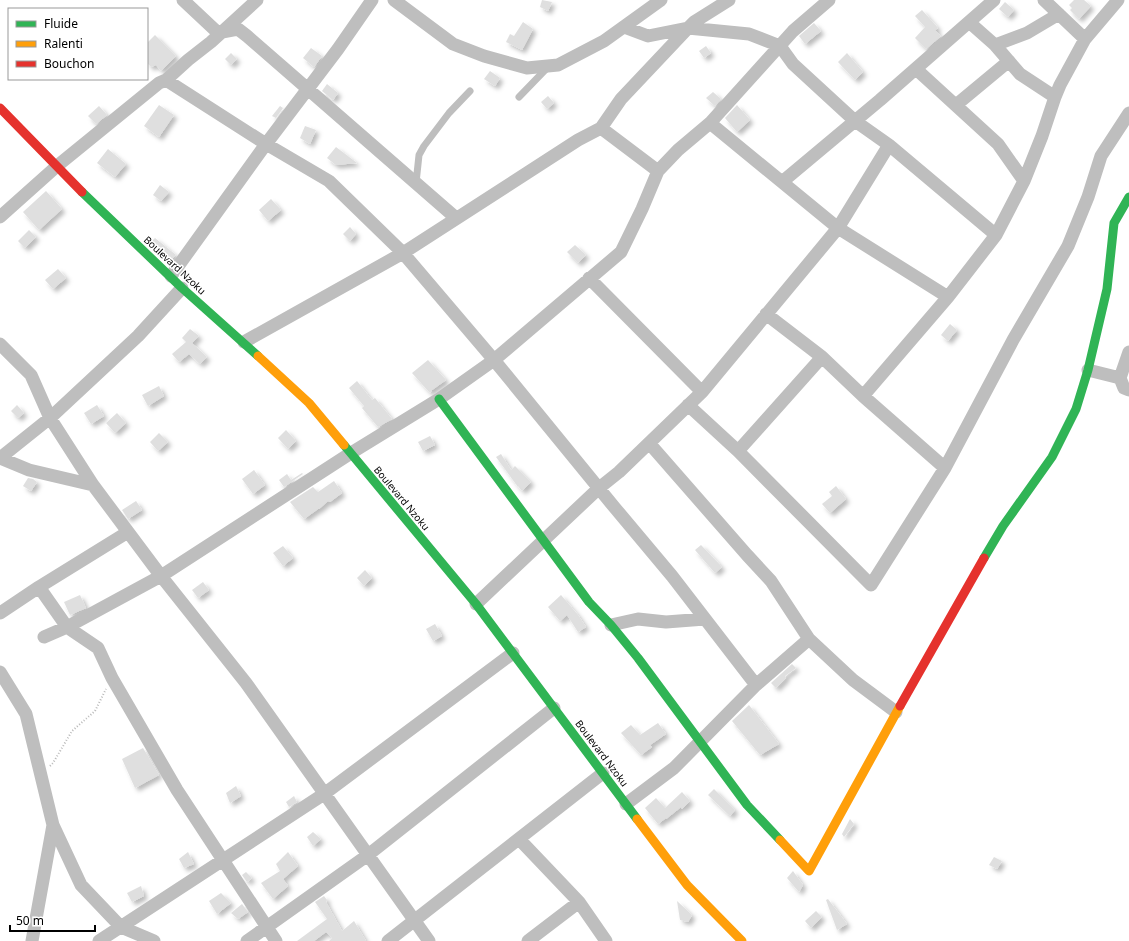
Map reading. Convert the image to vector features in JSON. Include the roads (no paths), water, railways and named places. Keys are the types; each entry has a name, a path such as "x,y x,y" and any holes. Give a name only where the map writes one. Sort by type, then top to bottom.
{"street":[{"path":"183,0 216,30 222,32 238,29 456,218"},
{"path":"0,217 57,166 159,83 166,80 257,0"},
{"path":"171,276 266,144 338,49 372,0"},
{"path":"394,0 453,44 484,56 527,68 558,65 584,52 604,41 661,0"},
{"path":"244,342 403,253 578,140 601,128 621,99 694,22 729,0"},
{"path":"44,638 68,627 161,576 351,453 439,399 494,360 620,252 642,209 658,171 678,150 710,123 793,31 829,0"},
{"path":"782,182 916,69 994,0"},
{"path":"1044,0 1085,39"},
{"path":"863,396 948,297 996,235 1024,181 1042,136 1055,97 1085,39 1118,0"},
{"path":"995,45 1027,33 1059,14"},
{"path":"969,22 995,45 1020,74 1055,97"},
{"path":"624,27 648,36 688,28 749,34 780,46 793,64 854,122 889,145 996,235"},
{"path":"956,105 1009,61"},
{"path":"916,69 998,144 1024,181"},
{"path":"166,80 266,144 329,181 403,253 494,360 672,576 756,684"},
{"name":"Boulevard Nzoku","path":"0,108 101,211 182,288 244,342 310,403 476,604 687,885 742,941"},
{"path":"688,405 738,451 871,585 945,468 1013,340 1068,246 1088,197 1101,156 1129,113"},
{"path":"710,123 838,228 948,297"},
{"path":"601,128 658,171"},
{"path":"476,604 599,488 619,472 702,392 838,228 889,145"},
{"path":"439,399 588,602 612,624 747,805 809,871 896,712 1003,526 1052,457 1076,409 1088,370 1108,289 1114,223 1129,197"},
{"path":"589,278 702,392"},
{"path":"93,485 29,470 0,458 50,418 138,336 182,288"},
{"path":"766,314 822,358 945,468"},
{"path":"0,344 31,376 50,418 93,485 161,576 246,683 429,941"},
{"path":"1129,352 1120,378 1124,388 1129,390"},
{"path":"738,451 822,358"},
{"path":"1088,370 1120,378"},
{"path":"649,443 771,581 809,639 853,680 896,712"},
{"path":"0,613 128,532"},
{"path":"39,587 68,627 98,648 112,678 177,790 276,941"},
{"path":"612,624 638,619 666,622 705,618"},
{"path":"626,804 674,768 756,684 809,639"},
{"path":"99,941 324,794 513,654"},
{"path":"0,672 26,714 54,825 81,885 121,926 154,941"},
{"path":"247,941 368,855 554,708"},
{"path":"388,941 603,773"},
{"path":"32,941 54,825"},
{"path":"519,839 579,902 606,941"},
{"path":"528,941 579,902"}],"lane":[{"path":"519,97 549,66"},
{"path":"416,183 419,154 449,113 470,91"}]}
